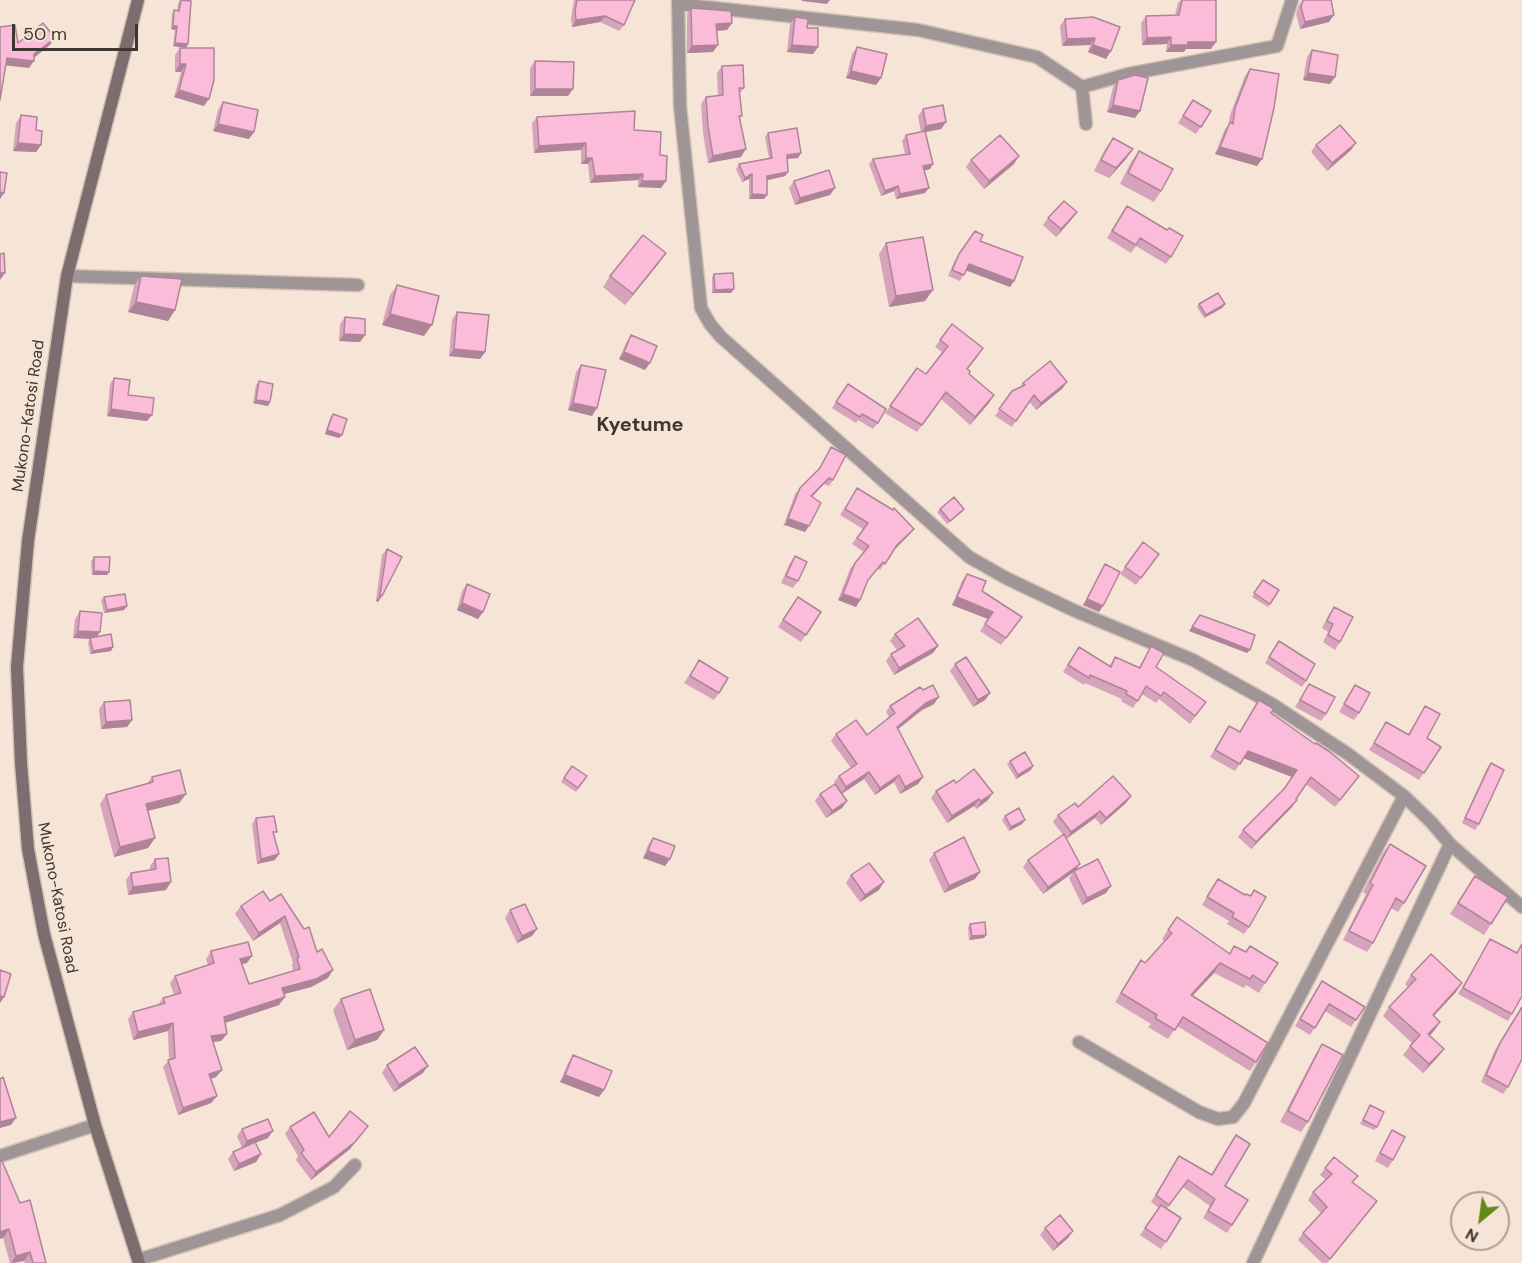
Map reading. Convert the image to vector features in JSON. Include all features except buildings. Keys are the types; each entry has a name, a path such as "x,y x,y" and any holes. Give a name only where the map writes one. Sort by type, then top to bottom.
{"main road":[{"name":"Mukono-Katosi Road","path":"138,0 67,276 28,541 18,668 20,751 28,849 44,934 95,1125 138,1262"}],"street":[{"path":"1292,0 1277,46 1128,74 1082,87 1037,57 918,30 678,2 680,106 701,308 721,337 969,557 1006,578 1073,610 1193,660 1272,704 1348,754 1404,795 1450,844 1522,908"},
{"path":"1082,87 1086,124"},
{"path":"67,276 358,285"},
{"path":"1079,1042 1199,1112 1218,1119 1233,1117 1244,1103 1404,795"},
{"path":"1253,1263 1450,844"},
{"path":"0,1156 95,1125"},
{"path":"138,1262 280,1215 334,1187 355,1164"}],"district":[{"name":"Kyetume","path":"640,426"}]}
